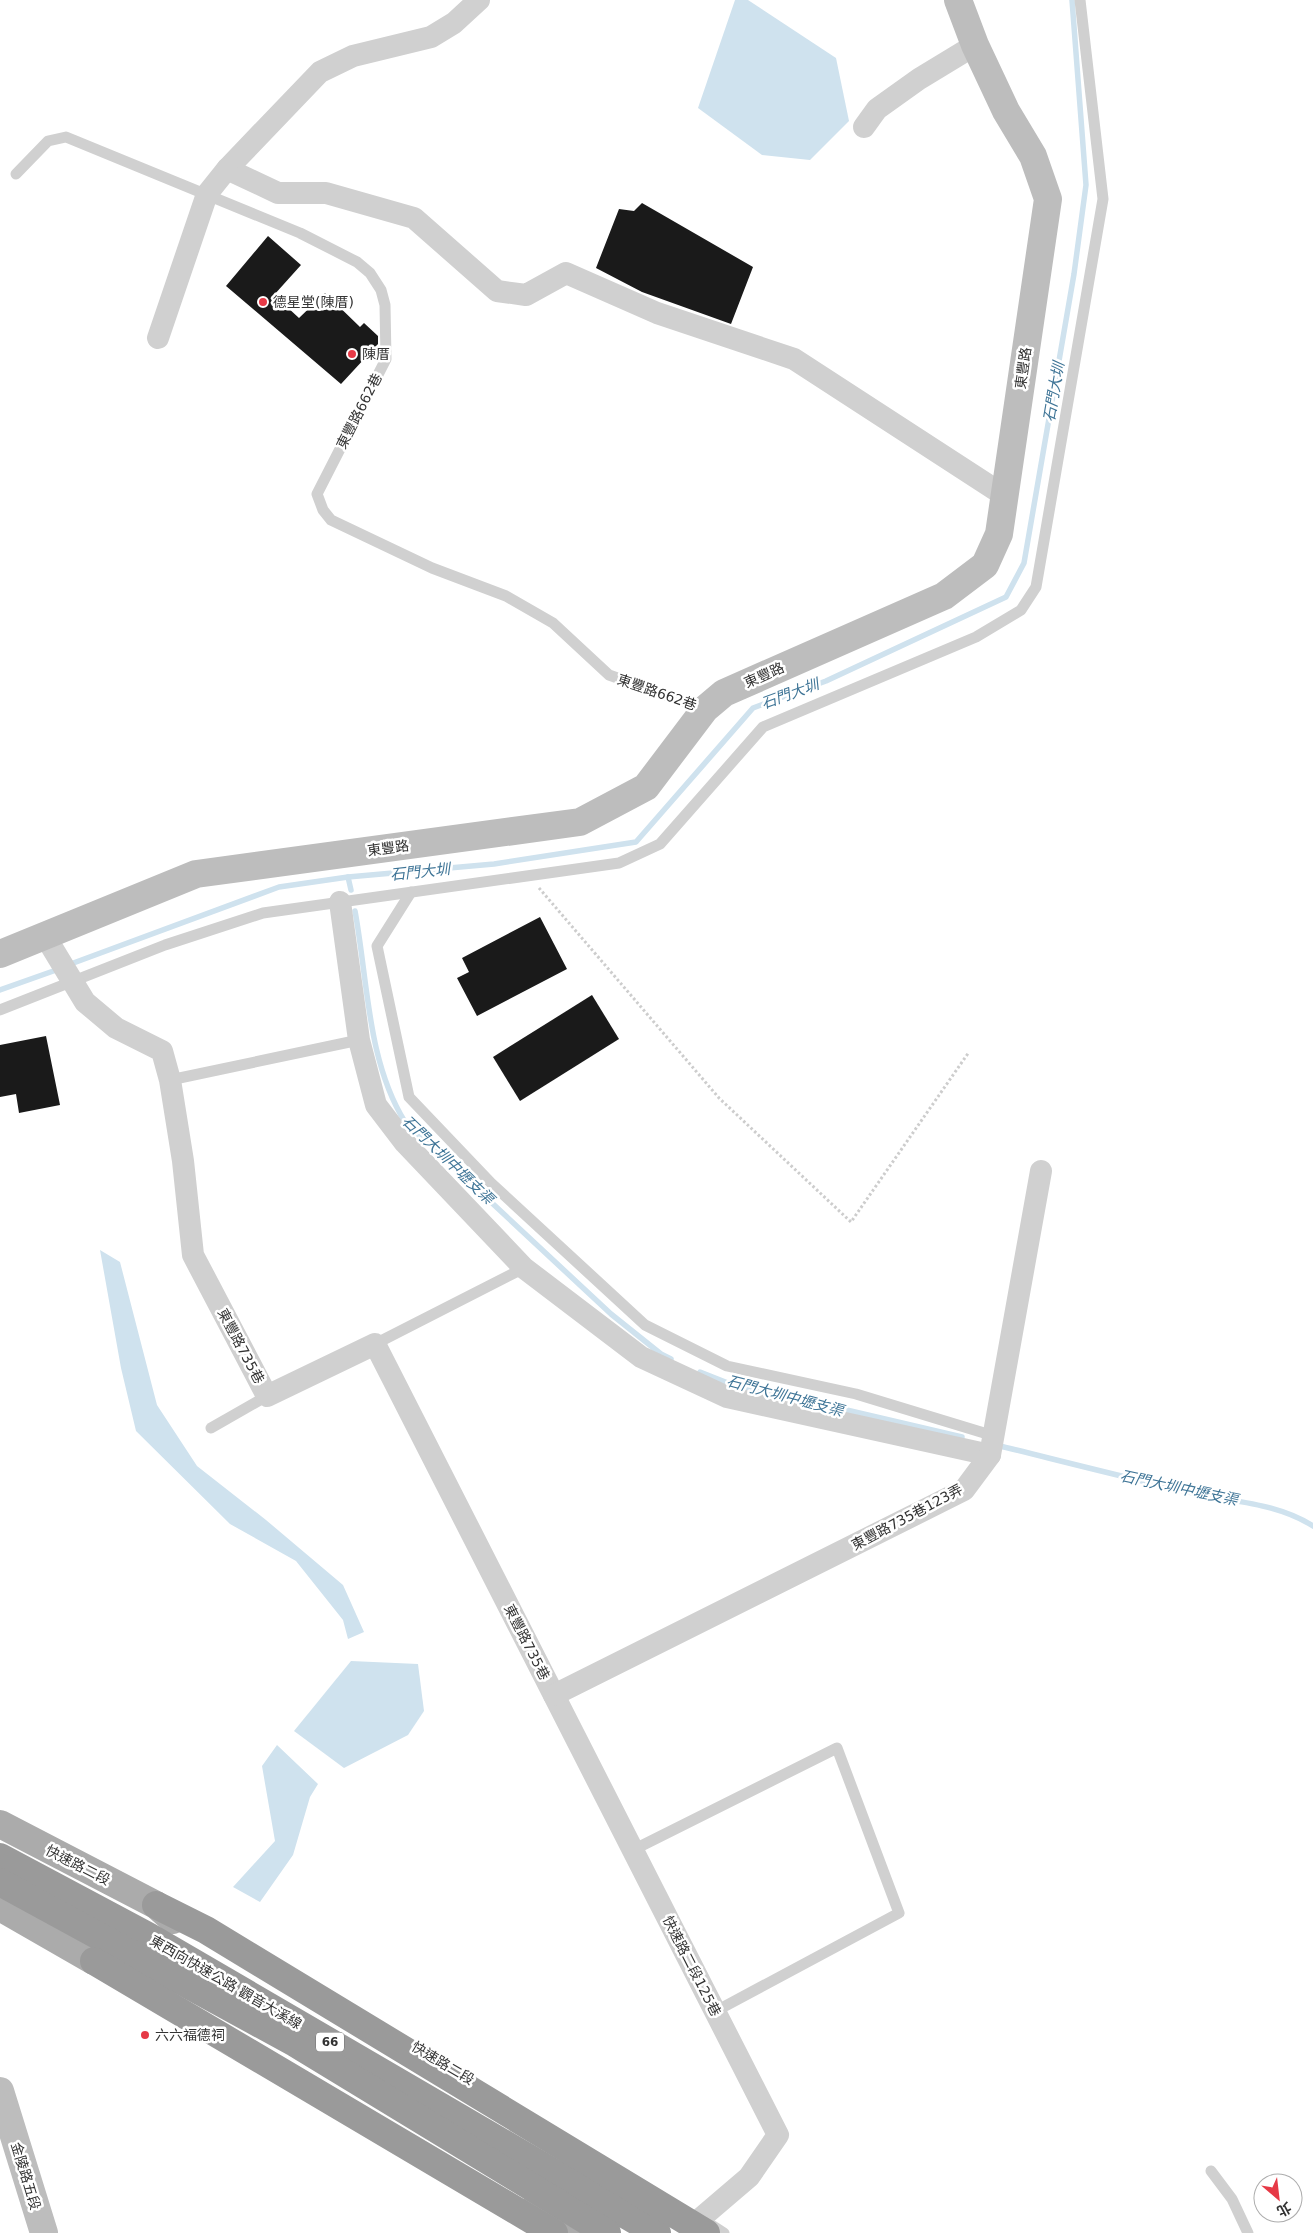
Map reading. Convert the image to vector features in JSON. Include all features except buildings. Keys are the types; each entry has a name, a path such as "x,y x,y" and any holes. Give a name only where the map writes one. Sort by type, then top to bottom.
{"highway":[{"name":"東西向快速公路 觀音大溪線","path":"0,1857 148,1936 657,2233"},
{"name":"東西向快速公路 觀音大溪線","path":"0,1882 296,2043 607,2233"},
{"path":"156,1905 206,1930 699,2228"},
{"path":"94,1961 554,2233"}],"main road":[{"name":"快速路二段","path":"0,1824 156,1905 189,1934 248,1970 699,2228"},
{"path":"0,1907 94,1961 168,1989 576,2233"}],"street":[{"path":"158,338 207,194 227,169 320,72 353,56 431,37 454,23 479,0"},
{"name":"東豐路","path":"0,954 61,962 196,874 580,822 646,787 705,709 724,693 944,596 985,565 999,534 1048,198 1033,156 1006,111 975,45 958,0"},
{"path":"864,127 877,109 919,79 975,45"},
{"path":"227,169 278,193 326,193 414,218 498,291 526,295 566,273 657,313 794,359 1005,496"},
{"path":"340,902 359,1040 376,1105 405,1143 524,1268 641,1357 727,1397 992,1445"},
{"name":"東豐路735巷","path":"61,962 85,1002 116,1028 162,1051 170,1080 183,1161 193,1255 267,1396 375,1344 554,1695"},
{"name":"東豐路735巷123弄","path":"554,1695 964,1490 992,1445 1041,1172"},
{"name":"快速路二段125巷","path":"554,1695 778,2135 749,2177 699,2228"},
{"name":"金陵路五段","path":"0,2091 44,2233"}],"lane":[{"path":"0,1010 61,962 165,945 264,913 620,863 660,844 764,727 976,637 1021,610 1036,587 1103,199 1080,0"},
{"name":"東豐路662巷","path":"16,174 48,141 66,138 300,233 357,262 370,273 381,290 385,305 386,359 317,494 323,510 331,520 432,568 506,596 553,624 609,675 705,709"},
{"path":"411,892 377,946 409,1097 492,1183 645,1325 727,1366 856,1394 992,1445"},
{"path":"170,1080 359,1040"},
{"path":"375,1344 524,1268"},
{"path":"211,1428 267,1396"},
{"path":"633,1850 837,1748 899,1913 716,2012"},
{"path":"94,1961 149,2006 540,2233"},
{"path":"1211,2171 1232,2199 1248,2233"},
{"name":"快速路二段","path":"699,2228 724,2233"}],"path":[{"path":"529,876 719,1098 851,1222 969,1052"}],"water":[{"path":"735,0 748,0 836,58 849,121 810,160 762,155 698,108"},
{"path":"100,1250 120,1262 157,1405 197,1466 266,1520 343,1585 364,1632 348,1639 343,1620 296,1561 230,1524 136,1431 121,1368"},
{"path":"351,1661 418,1664 424,1711 408,1735 344,1768 294,1731"},
{"path":"277,1745 318,1784 310,1797 293,1855 260,1902 233,1887 275,1841 262,1766"}],"waterway":[{"name":"石門大圳","path":"68,965 279,887 348,877 494,864 636,842 753,708 826,681 1006,597 1024,563 1074,274 1086,185 1072,0"},
{"name":"石門大圳中壢支渠","path":"348,877 351,890"},
{"name":"石門大圳中壢支渠","path":"355,911 376,1047 392,1098 405,1122 611,1314 661,1354 671,1359"},
{"name":"石門大圳","path":"0,990 59,969"},
{"name":"石門大圳中壢支渠","path":"700,1372 738,1387 791,1397 962,1437"},
{"name":"石門大圳中壢支渠","path":"996,1445 1193,1493 1270,1508 1285,1512 1313,1526"}],"place":[{"name":"德星堂(陳厝)","path":"263,302"},
{"name":"陳厝","path":"352,354"},
{"name":"六六福德祠","path":"145,2035"}]}
